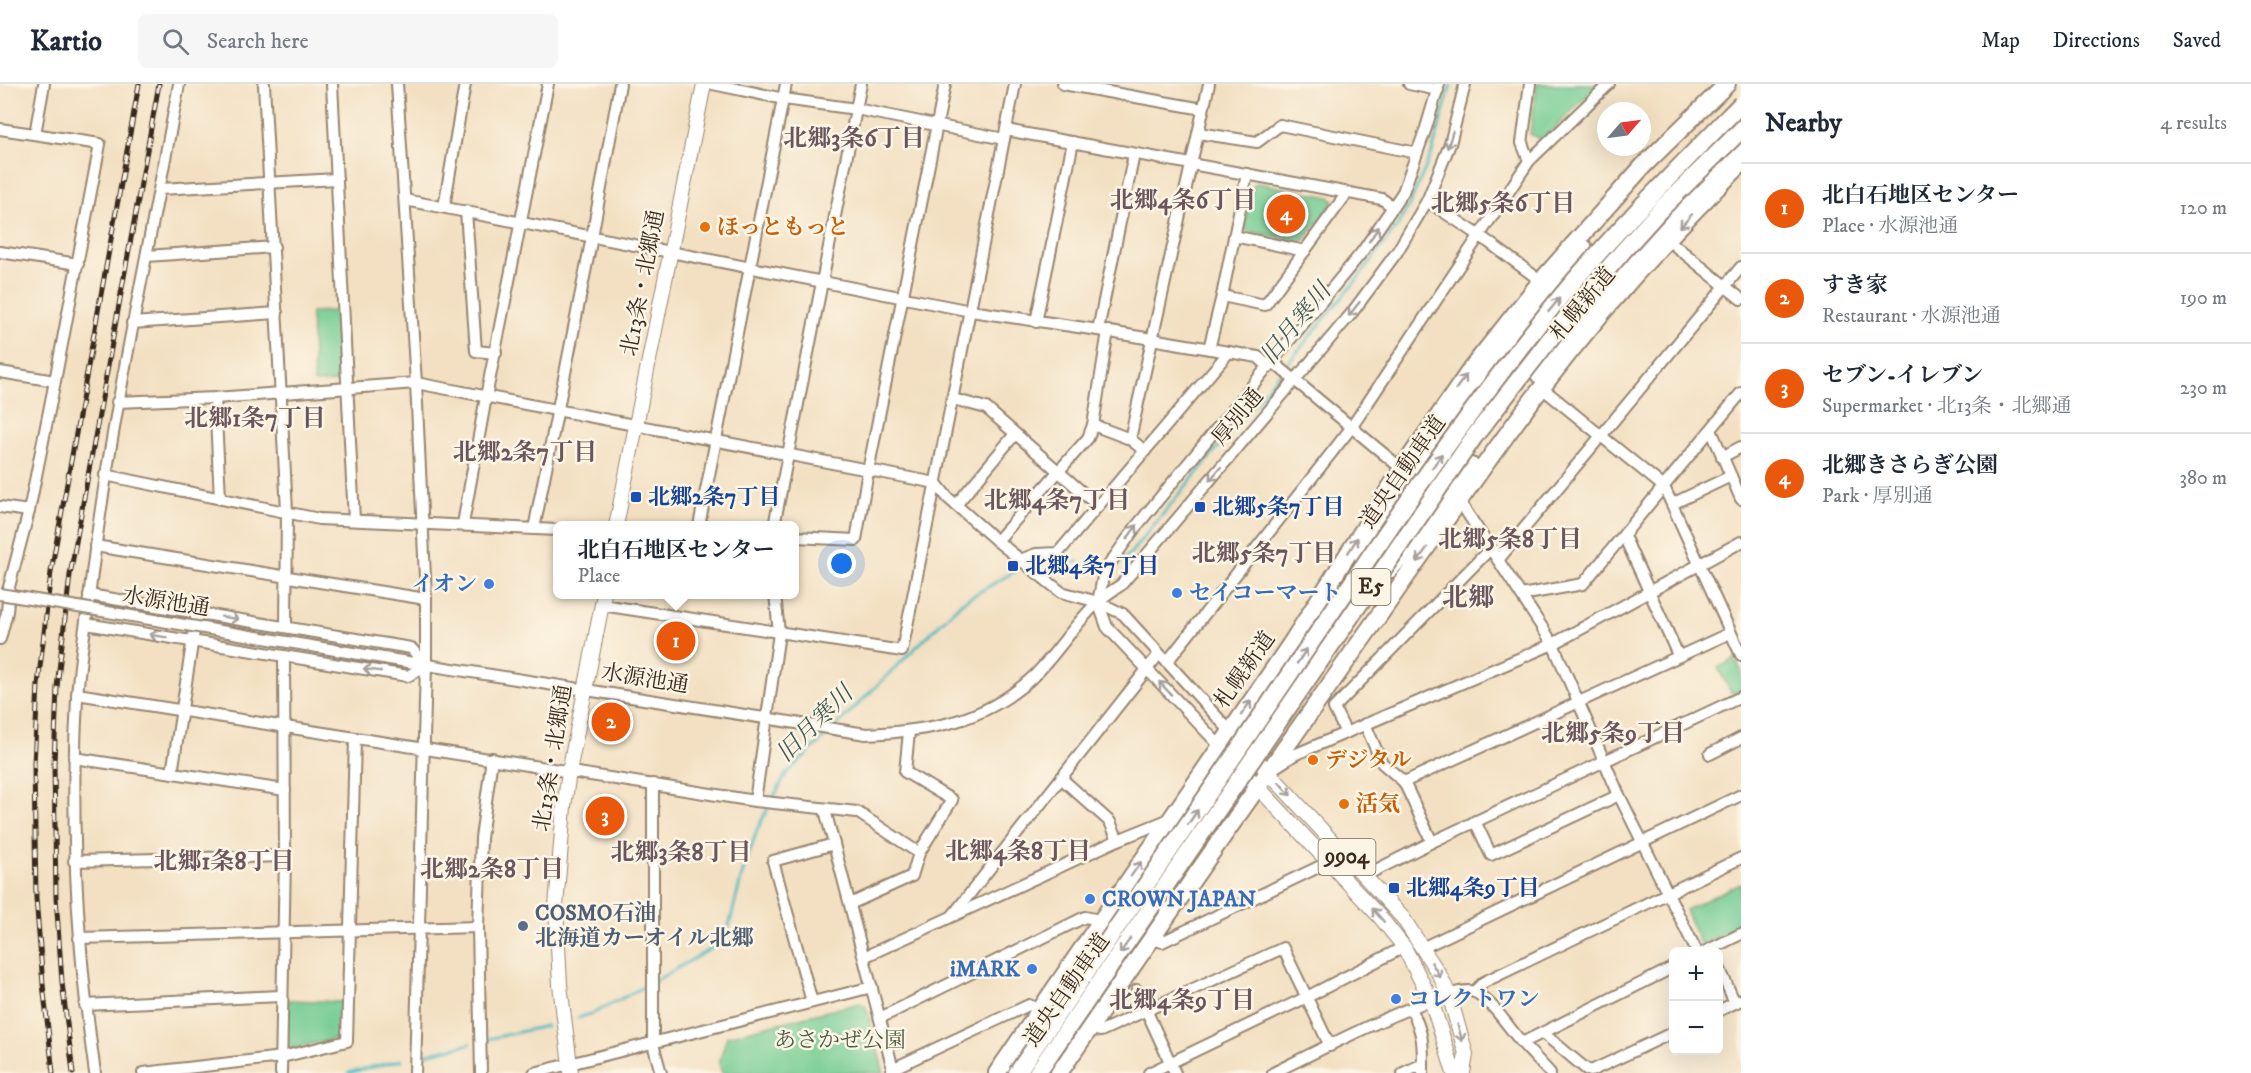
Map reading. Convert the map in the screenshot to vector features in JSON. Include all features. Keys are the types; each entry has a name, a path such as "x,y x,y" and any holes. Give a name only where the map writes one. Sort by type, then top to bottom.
{"highway":[{"name":"札幌新道","path":"997,1073 1290,645 1402,469 1471,369 1541,281 1644,165 1727,84"},
{"path":"1346,591 1374,535 1430,446 1500,350 1647,176 1740,84"},
{"name":"道央自動車道","path":"1017,1073 1460,428 1545,316 1650,196 1741,104"},
{"name":"道央自動車道","path":"1037,1073 1474,437 1570,313 1660,210 1741,130"},
{"path":"1366,593 1413,545 1563,342 1662,223 1741,148"},
{"name":"札幌新道","path":"1059,1073 1151,938 1542,388 1616,298 1708,196 1741,164"}],"main road":[{"name":"北13条・北郷通","path":"617,521 704,84"},
{"name":"北13条・北郷通","path":"570,1069 560,985 556,907 568,772 603,600"},
{"name":"9904","path":"1230,731 1403,918 1449,994 1466,1054 1463,1073"},
{"name":"9904","path":"1220,746 1380,917 1404,947 1431,1000 1454,1073"}],"street":[{"path":"35,134 44,84"},
{"path":"95,1073 85,1005 74,861 74,758 77,694 94,546 117,402 179,84"},
{"path":"264,84 282,393 286,511 286,627"},
{"path":"332,84 354,520"},
{"path":"397,84 416,383 426,599 415,1073"},
{"path":"444,207 465,84"},
{"path":"463,524 548,84"},
{"path":"534,529 620,84"},
{"path":"714,84 937,126 1073,142 1382,199 1393,207"},
{"path":"700,521 786,84"},
{"path":"775,521 861,84"},
{"path":"799,537 856,540 945,84"},
{"path":"603,600 779,633 902,651 1015,84"},
{"path":"1063,84 1203,109"},
{"path":"1130,439 1209,84"},
{"path":"1409,84 1438,87"},
{"name":"厚別通","path":"1098,602 1121,585 1291,377 1351,314 1397,252 1427,201 1449,144 1465,84"},
{"path":"1529,161 1522,143 1530,84"},
{"path":"952,917 1147,669 1163,658 1351,428 1529,161 1609,84"},
{"name":"厚別通","path":"1098,602 1104,572 1134,528 1273,365 1362,252 1403,192 1438,87"},
{"path":"1198,133 1257,142 1280,125 1417,153"},
{"path":"0,129 100,144 29,511 3,589 0,639"},
{"path":"1036,322 1073,142"},
{"path":"997,541 1088,438 1093,425 1103,330 1134,154"},
{"path":"1209,349 1247,174"},
{"path":"160,189 337,179"},
{"path":"1222,296 1265,305 1347,193"},
{"path":"405,200 971,311 1103,330 1258,357 1291,377 1402,469"},
{"path":"1427,201 1479,235 1541,281"},
{"path":"466,211 476,351 496,353"},
{"path":"1234,236 1305,251"},
{"path":"1668,240 1741,299"},
{"path":"147,256 274,247"},
{"path":"0,252 78,264"},
{"path":"1498,560 1741,267"},
{"path":"132,323 277,313"},
{"path":"1020,561 1036,554 1058,553 1229,352"},
{"path":"0,372 55,381"},
{"path":"117,402 215,398 416,383 936,483 956,505 997,541 1061,592 1098,602 1123,614 1230,731"},
{"path":"1542,388 1664,487 1734,635 1741,655"},
{"path":"1521,595 1583,584 1741,393"},
{"path":"215,398 220,498"},
{"path":"953,399 986,408 1098,506"},
{"path":"1093,425 1130,439 1145,451"},
{"path":"1711,430 1741,499"},
{"path":"956,505 1016,434"},
{"path":"1722,457 1741,447"},
{"path":"105,475 319,519 553,530"},
{"path":"1672,504 1731,476"},
{"path":"1460,502 1552,644 1619,795 1695,947"},
{"path":"0,507 29,511"},
{"path":"1624,537 1678,655"},
{"path":"1269,771 1286,759 1552,644 1741,542"},
{"path":"94,546 426,599"},
{"path":"1346,733 1334,708 1490,549"},
{"name":"水源池通","path":"3,589 389,659 866,734 909,732 940,727 972,716 1009,696 1036,674 1098,602"},
{"path":"89,595 411,648 426,665"},
{"path":"760,801 766,718 779,633 776,599"},
{"path":"1098,602 1107,627 1220,746"},
{"path":"172,773 197,612"},
{"path":"86,624 408,676 426,665"},
{"path":"1404,782 1678,655 1734,635"},
{"path":"281,1073 285,856 284,657"},
{"path":"77,694 355,739 492,758 568,772 780,804 857,812 920,853"},
{"path":"1364,876 1741,697"},
{"path":"1365,724 1382,764 1404,782 1432,842"},
{"path":"850,904 912,876 920,853 952,800 906,772 909,732"},
{"path":"1710,754 1741,738"},
{"path":"143,1073 282,1057 347,1041 355,739"},
{"path":"74,758 285,790"},
{"path":"481,1073 478,927 481,838 492,758"},
{"path":"1061,778 1110,822 1118,840"},
{"path":"653,784 653,1044 661,1073"},
{"path":"1475,822 1491,855 1619,795"},
{"path":"1422,948 1741,795"},
{"path":"825,810 893,1071 1029,1005 1040,1010"},
{"path":"864,957 1118,840 1171,819"},
{"path":"812,1002 773,861 834,844"},
{"path":"74,861 285,856"},
{"path":"1474,992 1484,982 1741,858"},
{"path":"1151,938 1162,942 1329,862"},
{"path":"880,1018 1086,917 1100,920"},
{"path":"79,938 478,927"},
{"path":"1716,947 1741,934"},
{"path":"1149,1073 1172,1068 1404,947"},
{"path":"1089,1029 1101,1031 1283,948 1330,1046"},
{"path":"1522,1043 1669,970"},
{"path":"1723,973 1738,1001 1723,1009"},
{"path":"534,1073 570,1069 653,1044 872,987"},
{"path":"1137,990 1172,1068"},
{"path":"1273,1073 1411,1008 1462,991 1474,992 1491,1006 1550,1073"},
{"path":"85,1005 281,996"},
{"path":"1403,1073 1423,1068 1424,1042 1420,1026 1411,1008"},
{"path":"1543,1033 1591,1071 1669,1034"}],"green space":[{"path":"1537,84 1599,84 1542,140 1530,134"},
{"path":"1257,183 1330,197 1334,202 1305,240 1247,231 1244,227 1253,186"},
{"path":"337,311 340,379 337,382 314,383 311,312"},
{"path":"1735,659 1741,670 1741,690 1732,694 1718,668"},
{"path":"1741,883 1741,926 1701,945 1685,910"},
{"path":"288,1000 343,1002 342,1034 338,1038 290,1049 288,1045"},
{"name":"あさかぜ公園","path":"860,1003 866,1007 884,1073 722,1073 719,1063 727,1036"}],"waterway":[{"name":"旧月寒川","path":"1124,561 1359,277 1398,225 1432,153 1451,84"},
{"name":"旧月寒川","path":"1045,561 1079,562"},
{"name":"旧月寒川","path":"836,726 962,602 1017,570"},
{"name":"旧月寒川","path":"772,800 787,773 831,731"},
{"name":"旧月寒川","path":"655,981 719,944 728,930 742,875 757,830 769,806"},
{"name":"旧月寒川","path":"578,1018 594,1013 649,984"},
{"name":"旧月寒川","path":"488,1039 546,1026"},
{"name":"旧月寒川","path":"422,1055 470,1044"},
{"name":"旧月寒川","path":"348,1073 402,1060"}],"railway":[{"path":"53,1073 36,898 34,764 38,685 51,572 139,84"},
{"path":"73,1073 62,982 56,897 54,764 57,687 70,575 159,84"}],"place":[{"name":"北郷きさらぎ公園","path":"1286,214"},
{"name":"ほっともっと","path":"705,227"},
{"name":"北郷2条7丁目","path":"636,497"},
{"name":"北郷5条7丁目","path":"1200,507"},
{"name":"北郷4条7丁目","path":"1013,566"},
{"name":"イオン","path":"489,584"},
{"name":"セイコーマート","path":"1177,593"},
{"name":"北白石地区センター","path":"676,641"},
{"name":"すき家","path":"611,722"},
{"name":"デジタル","path":"1313,760"},
{"name":"活気","path":"1344,804"},
{"name":"セブン-イレブン","path":"605,816"},
{"name":"北郷4条9丁目","path":"1394,888"},
{"name":"CROWN JAPAN","path":"1090,899"},
{"name":"COSMO石油 北海道カーオイル北郷","path":"523,926"},
{"name":"iMARK","path":"1032,969"},
{"name":"コレクトワン","path":"1396,999"}],"district":[{"name":"北郷3条6丁目","path":"854,139"},
{"name":"北郷4条6丁目","path":"1183,201"},
{"name":"北郷5条6丁目","path":"1503,204"},
{"name":"北郷1条7丁目","path":"255,419"},
{"name":"北郷2条7丁目","path":"525,453"},
{"name":"北郷4条7丁目","path":"1057,501"},
{"name":"北郷5条8丁目","path":"1510,540"},
{"name":"北郷5条7丁目","path":"1264,554"},
{"name":"北郷","path":"1468,598"},
{"name":"北郷5条9丁目","path":"1613,734"},
{"name":"北郷4条8丁目","path":"1018,852"},
{"name":"北郷3条8丁目","path":"681,853"},
{"name":"北郷1条8丁目","path":"224,862"},
{"name":"北郷2条8丁目","path":"492,870"},
{"name":"北郷4条9丁目","path":"1182,1001"}]}
